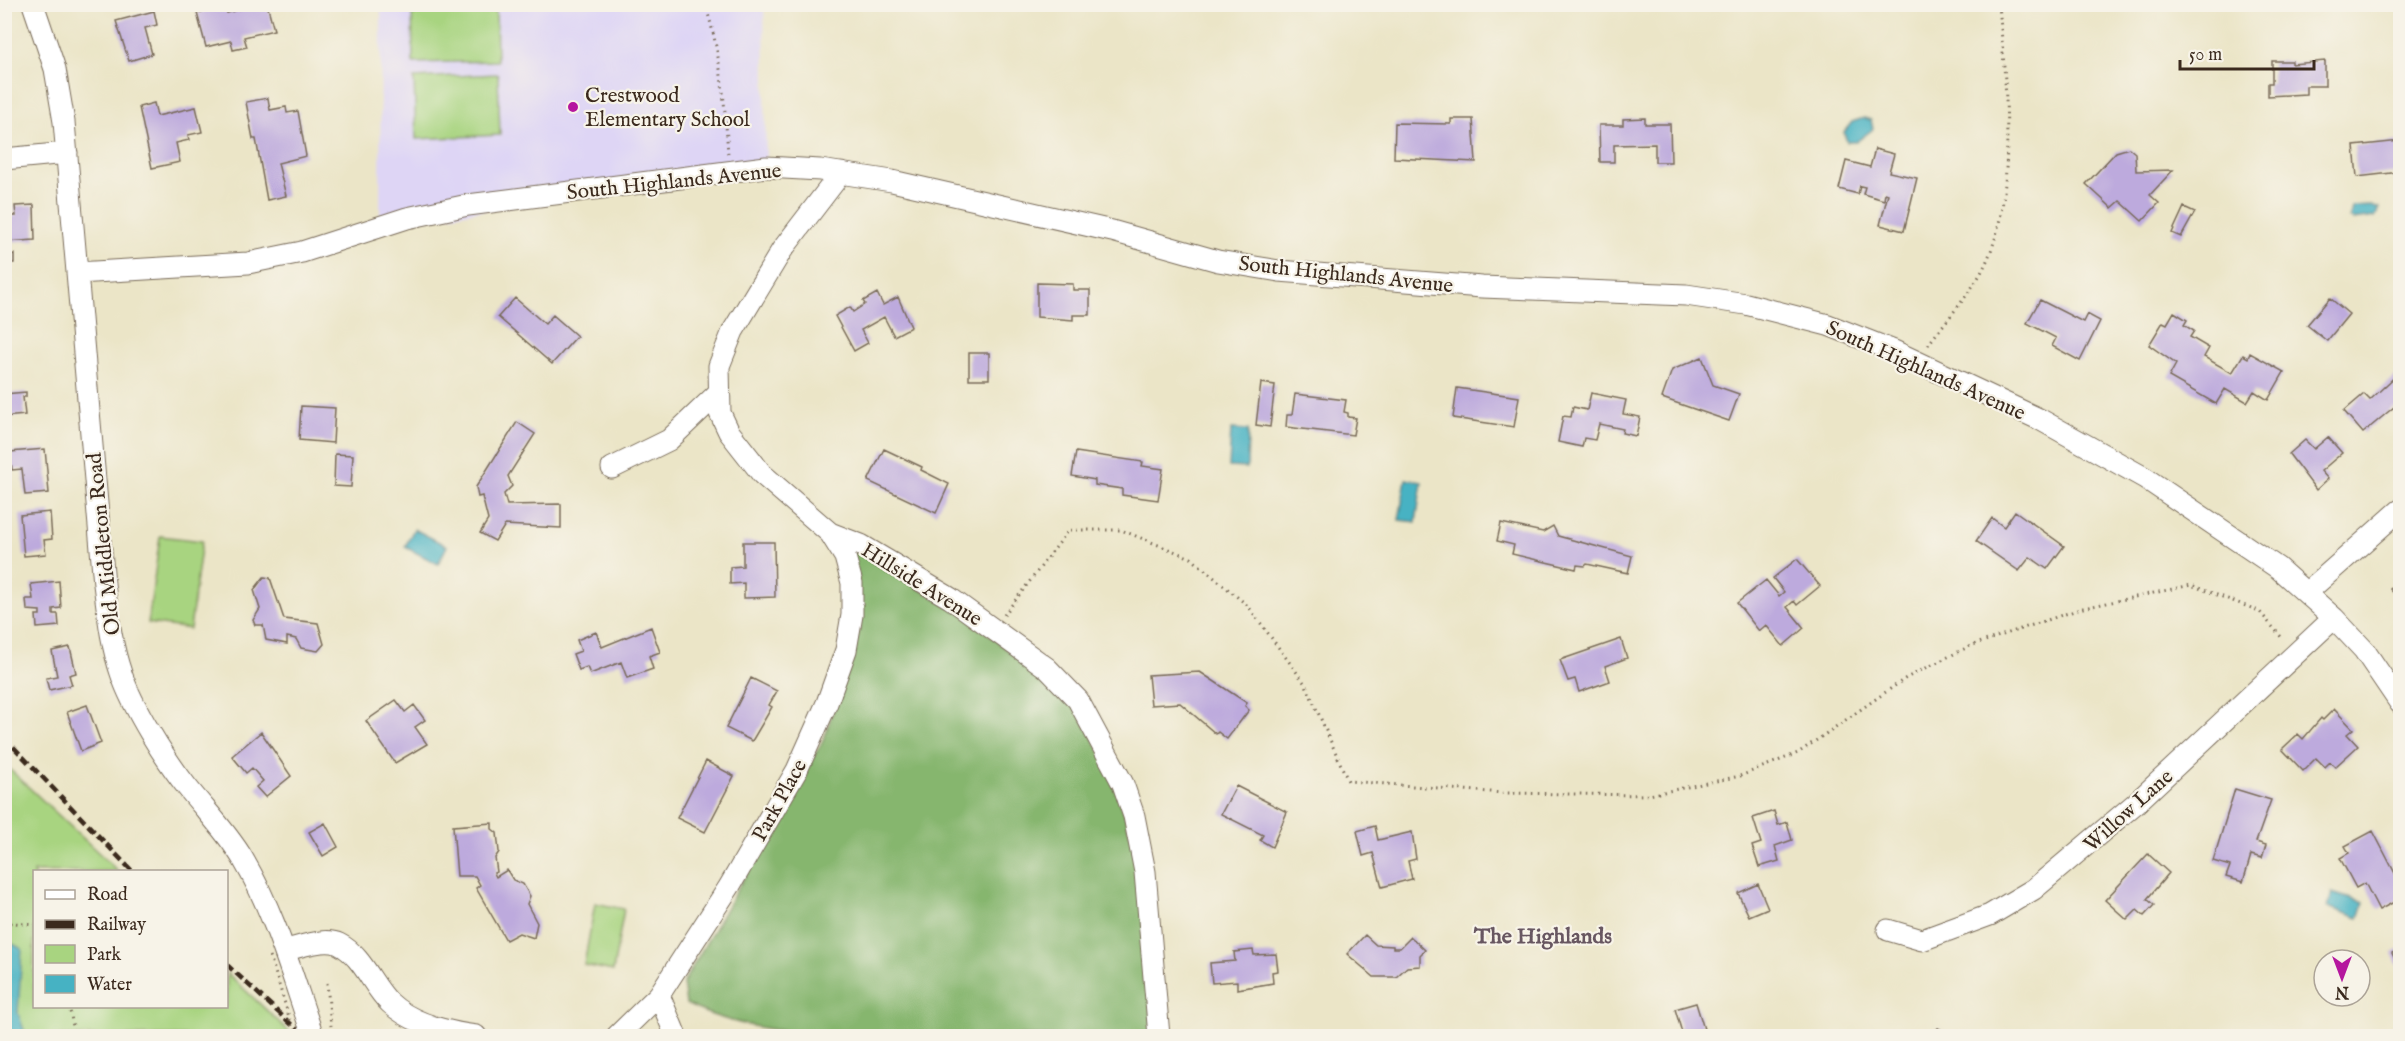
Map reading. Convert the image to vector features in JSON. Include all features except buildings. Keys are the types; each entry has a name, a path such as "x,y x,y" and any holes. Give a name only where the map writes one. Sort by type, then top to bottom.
{"street":[{"name":"Old Middleton Road","path":"40,7 55,69 67,153 104,584 114,650 122,676 159,746 187,788 213,816 241,856 271,914 278,953 291,973 313,1036"},
{"path":"4,159 67,153"},
{"name":"South Highlands Avenue","path":"77,273 248,263 303,252 407,218 468,205 766,167 841,173 980,200 1112,231 1218,261 1279,271 1482,287 1686,295 1746,303 1828,326 1917,362 2041,420 2145,478 2278,568 2306,592 2364,650 2400,703"},
{"name":"Hillside Avenue","path":"841,173 782,250 733,332 719,366 720,413 729,432 755,465 830,533 861,545 950,598 1047,668 1078,700 1124,784 1134,816 1145,872 1159,1036"},
{"path":"612,468 669,440 718,393"},
{"path":"2306,592 2400,510"},
{"name":"Park Place","path":"617,1036 659,995 762,832 797,770 831,693 846,650 852,615 852,583 844,557 830,533"},
{"name":"Willow Lane","path":"1888,930 1922,940 1990,915 2034,889 2136,803 2334,618"},
{"path":"278,953 328,941 339,943 353,954 391,1004 426,1024 476,1036"},
{"path":"659,995 676,1036"}],"path":[{"path":"705,4 718,55 726,109 730,171"},
{"path":"1917,362 1984,268 1996,236 2006,172 1999,4"},
{"path":"995,630 1023,588 1069,530 1121,530 1191,558 1248,606 1306,685 1348,781 1503,793 1649,795 1740,776 1798,753 1906,678 1970,646 2084,608 2192,585 2259,611 2296,654"},
{"path":"4,922 33,925"},
{"path":"278,953 295,1036"},
{"path":"327,983 334,1036"},
{"path":"69,1008 75,1036"}],"shaded area":[{"name":"Crestwood Elementary School","path":"381,5 764,5 766,167 380,226"}],"green space":[{"path":"412,5 496,5 497,61 413,63"},
{"path":"498,74 500,135 416,139 414,78"},
{"path":"160,536 202,541 190,629 148,623"},
{"path":"845,546 965,615 1075,706 1104,758 1125,815 1139,868 1153,1036 885,1037 815,1034 747,1025 715,1016 686,1004 683,983 824,739 860,628"},
{"path":"4,764 117,870 33,870 33,1008 228,1008 228,974 294,1036 5,1036"},
{"path":"595,903 624,909 613,971 584,965"}],"water":[{"path":"1864,118 1871,120 1873,129 1856,142 1847,142 1844,132 1852,122"},
{"path":"2371,206 2379,209 2375,217 2353,220 2350,218 2352,207"},
{"path":"1231,429 1248,430 1247,468 1229,467"},
{"path":"1406,479 1422,482 1416,522 1399,520"},
{"path":"414,529 447,546 438,564 405,547"},
{"path":"2332,893 2364,903 2359,918 2328,907"},
{"path":"5,940 22,949 18,1013 26,1036 5,1036"}],"railway":[{"path":"4,737 131,870"},
{"path":"228,966 304,1036"}],"place":[{"name":"Crestwood Elementary School","path":"573,107"}],"district":[{"name":"The Highlands","path":"1543,935"}]}
